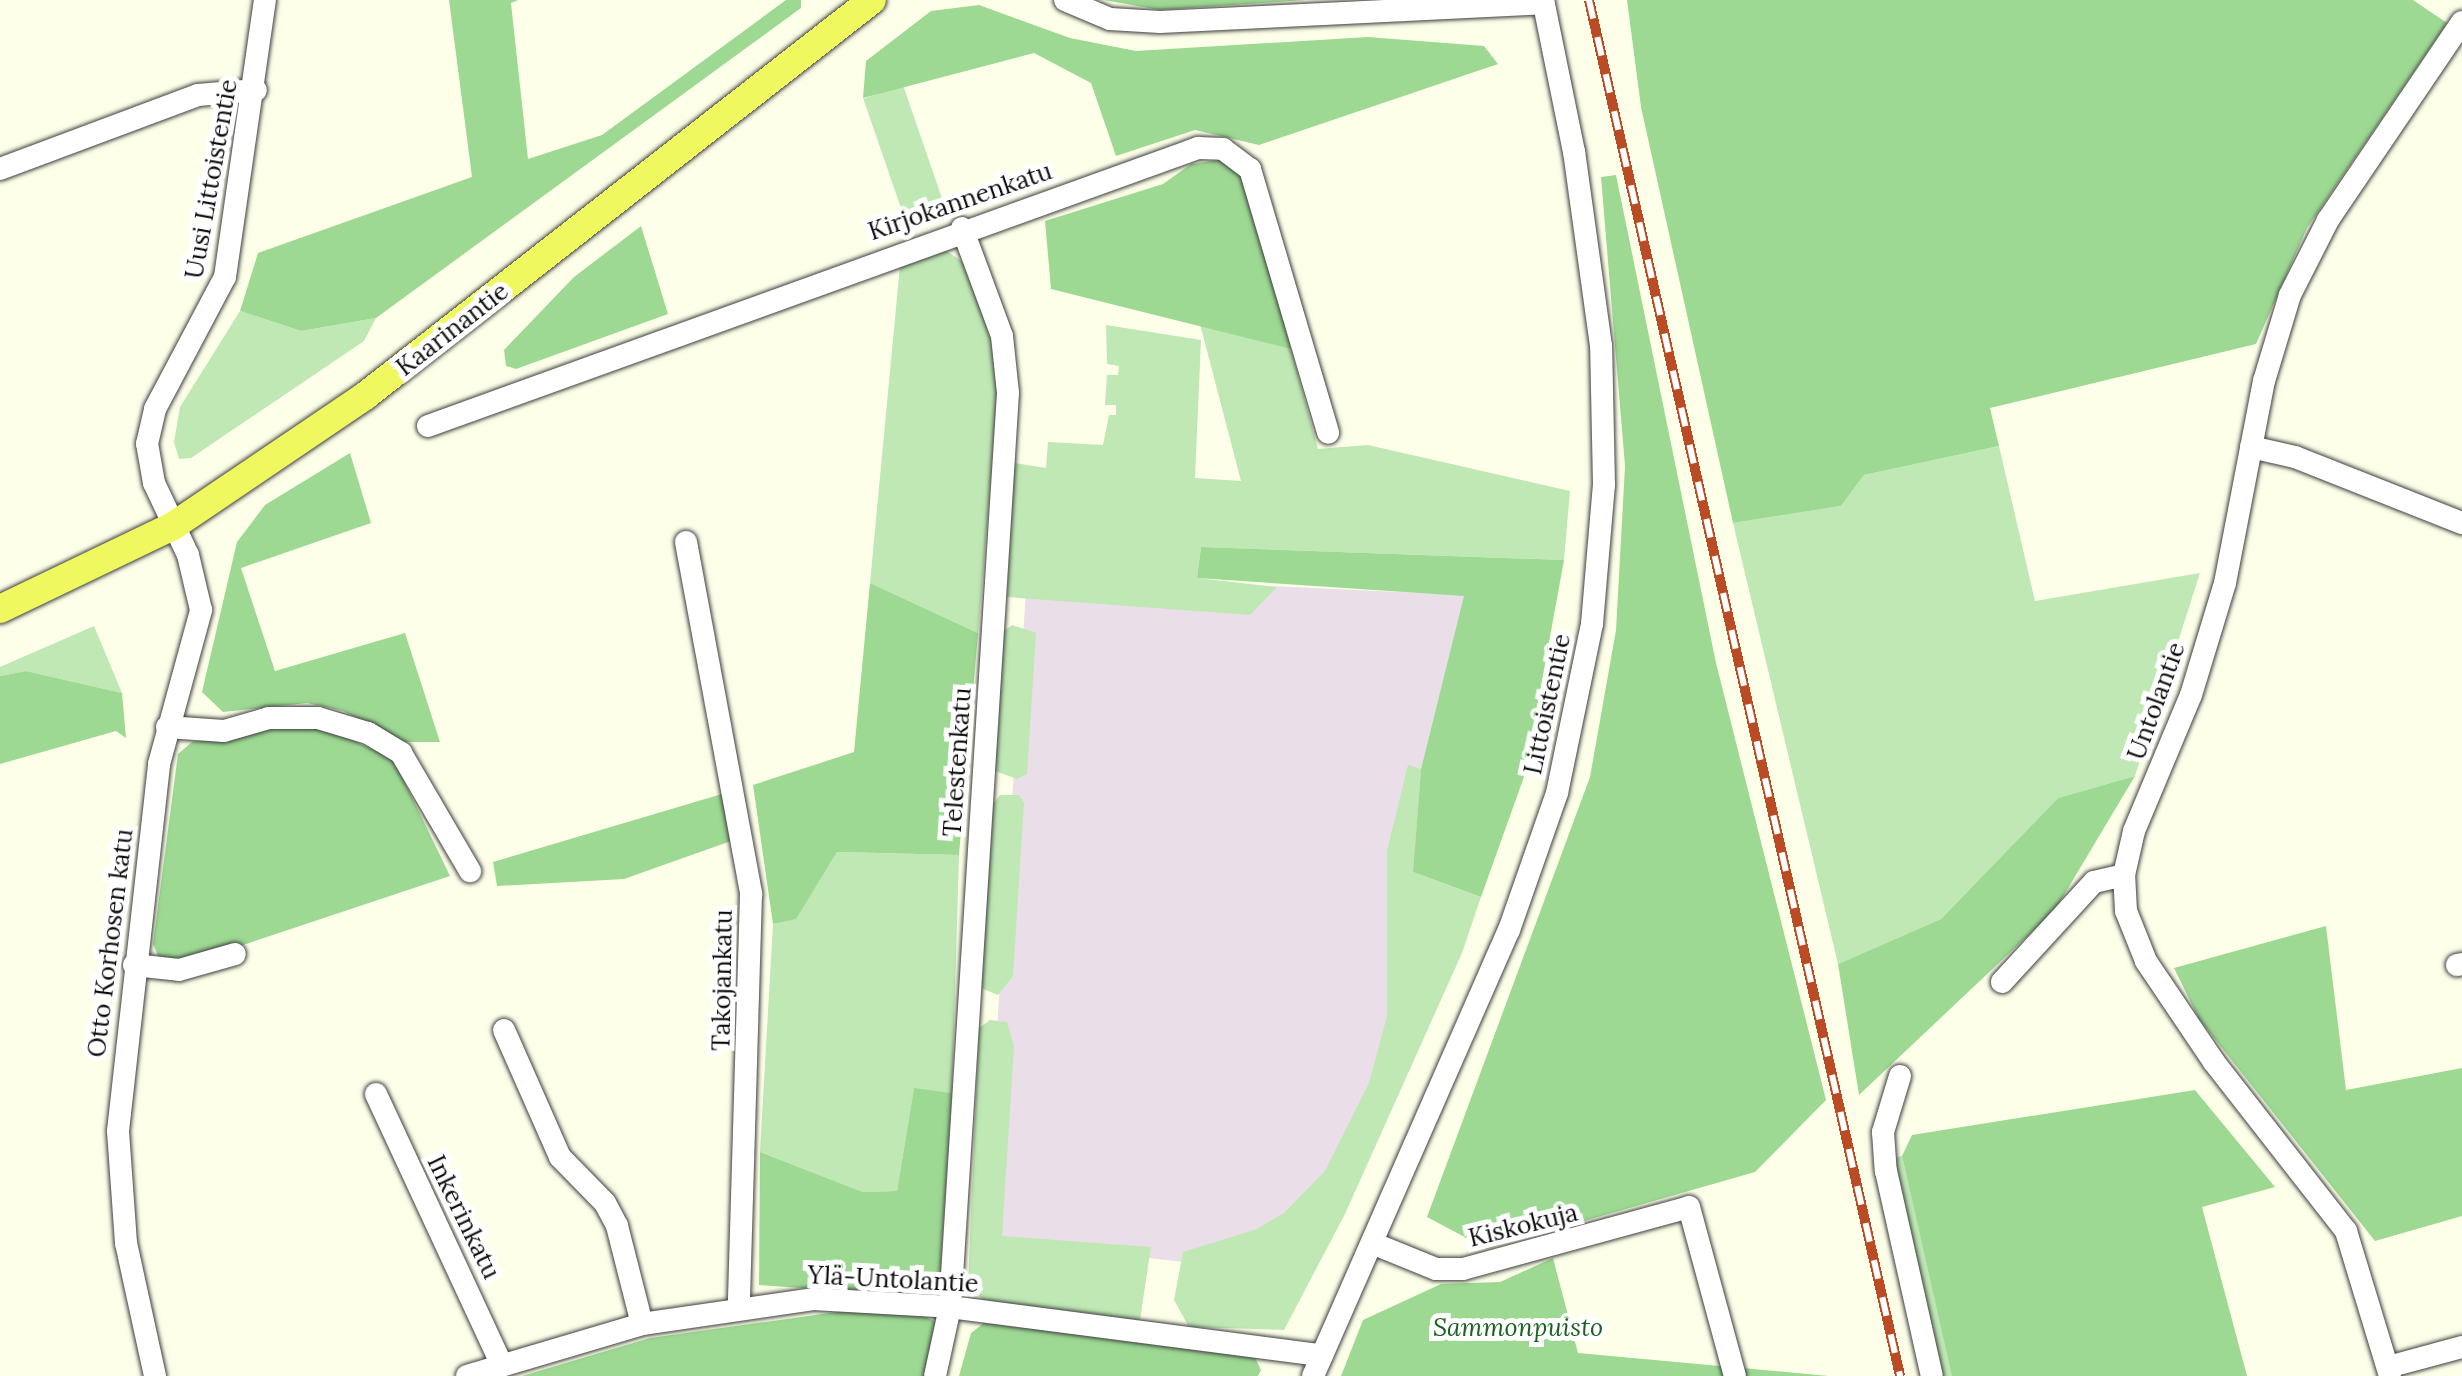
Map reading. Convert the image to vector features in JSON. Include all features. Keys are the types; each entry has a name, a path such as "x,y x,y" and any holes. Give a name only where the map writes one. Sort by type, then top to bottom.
{"main road":[{"name":"Kaarinantie","path":"0,609 173,526 397,372 872,0"}],"street":[{"name":"Uusi Littoistentie","path":"173,526 150,468 150,424 225,277 256,90 266,0"},
{"path":"1065,0 1110,19 1160,22 1544,1"},
{"name":"Littoistentie","path":"1317,1365 1534,862 1570,746 1592,624 1605,471 1601,346 1574,152 1544,1"},
{"name":"Untolantie","path":"2389,1372 2346,1231 2214,1062 2146,962 2126,911 2124,875 2134,830 2186,710 2225,583 2271,351 2302,269 2341,198 2462,22"},
{"path":"0,169 198,95 256,90"},
{"name":"Kirjokannenkatu","path":"428,426 962,228 1198,148 1239,156 1250,168 1328,432"},
{"name":"Telestenkatu","path":"935,1376 950,1307 1008,393 1002,336 962,228"},
{"path":"2251,447 2309,462 2462,523"},
{"name":"Otto Korhosen katu","path":"155,1376 126,1243 118,1131 134,965 167,727 202,610 194,572 173,526"},
{"name":"Takojankatu","path":"686,542 752,894 739,1305"},
{"path":"167,727 224,731 268,718 318,718 368,733 401,753 470,871"},
{"path":"2002,982 2094,882 2124,875"},
{"path":"134,965 179,970 235,954"},
{"path":"504,1030 560,1157 605,1203 618,1226 642,1324"},
{"path":"1900,1076 1883,1132 1886,1172 1932,1376"},
{"name":"Inkerinkatu","path":"376,1094 502,1365"},
{"name":"Kiskokuja","path":"1372,1242 1436,1269 1463,1269 1689,1207 1735,1376"},
{"name":"Ylä-Untolantie","path":"467,1376 642,1324 739,1305 813,1299 950,1307 1317,1365"},
{"path":"2389,1372 2462,1347"}],"shaded area":[{"path":"1027,575 1465,595 1421,769 1403,1013 1325,1196 1209,1265 983,1239"}],"green space":[{"path":"449,0 518,0 511,3 528,159 602,135 786,0 801,0 801,8 376,318 301,331 240,311 258,253 472,177"},
{"path":"1104,0 1306,0 1160,10"},
{"path":"1627,0 2413,0 2447,23 2307,228 2256,344 1990,408 1999,446 1864,475 1841,506 1733,523 1641,107"},
{"path":"979,5 1070,38 1136,51 1368,37 1484,46 1498,64 1259,145 1195,130 1116,156 1091,83 1034,53 863,98 866,61 931,11"},
{"path":"903,85 947,212 907,225 863,99"},
{"path":"1220,160 1246,175 1291,349 1051,289 1045,221 1163,184 1191,164"},
{"path":"1616,175 1716,663 1826,1100 1755,1172 1487,1249 1427,1217 1590,777 1616,630 1625,466 1601,177"},
{"path":"641,226 668,314 516,369 506,366 504,350 574,277"},
{"path":"942,248 966,264 988,320 998,394 978,633 870,583 901,255"},
{"path":"240,311 301,331 376,318 364,341 191,458 179,459 174,442 180,407"},
{"path":"1200,324 1291,349 1318,449 1368,445 1570,491 1564,560 1201,547 1197,578 1277,587 1250,615 1007,597 1014,463 1046,468 1048,442 1103,445 1109,415 1116,415 1116,405 1105,405 1107,375 1118,375 1119,366 1107,364 1106,325 1201,340 1195,478 1241,481"},
{"path":"1999,446 2035,601 2200,573 2135,776 2058,798 1941,919 1838,964 1733,523 1841,506 1864,475"},
{"path":"350,453 371,523 241,568 275,671 405,633 440,742 405,742 343,711 307,703 223,712 202,692 237,542 265,505"},
{"path":"1201,547 1564,560 1525,774 1481,897 1413,872 1421,769 1464,596 1197,578"},
{"path":"870,583 978,633 959,855 837,852 796,919 773,924 753,785 854,752"},
{"path":"1012,625 1036,633 1027,774 1017,779 995,771 1004,631"},
{"path":"94,626 122,693 26,671 0,676 0,667"},
{"path":"26,671 122,693 126,738 116,731 0,764 0,676"},
{"path":"261,728 324,728 393,758 450,876 234,948 173,964 160,960 153,944 178,754 192,742"},
{"path":"1408,765 1421,769 1413,872 1481,897 1462,953 1345,1214 1284,1330 1189,1327 1174,1300 1183,1252 1257,1229 1284,1213 1325,1171 1369,1083 1387,1016 1387,851"},
{"path":"2135,776 2055,910 1859,1095 1838,964 1941,919 2058,798"},
{"path":"722,794 731,841 624,879 497,886 493,862"},
{"path":"1000,795 1019,795 1024,803 1013,976 998,995 981,988 993,804"},
{"path":"837,852 959,855 952,1093 914,1089 897,1191 863,1192 760,1152 773,924 796,918"},
{"path":"2326,926 2346,1090 2462,1068 2462,1216 2375,1241 2199,1019 2174,968"},
{"path":"990,1020 1007,1022 1014,1046 1002,1236 1151,1247 1140,1320 986,1303 968,1284 979,1028"},
{"path":"914,1088 952,1093 940,1278 933,1289 920,1296 759,1285 760,1152 863,1192 897,1191"},
{"path":"2195,1090 2275,1187 2202,1207 2247,1376 1952,1376 1902,1156 1912,1135"},
{"path":"1902,1156 1953,1376 1923,1376 1874,1163"},
{"name":"Sammonpuisto","path":"1553,1258 1578,1353 1829,1376 1341,1376 1363,1320 1441,1284 1500,1282"},
{"path":"851,1310 920,1314 938,1323 929,1376 522,1376 650,1338"},
{"path":"984,1323 1254,1355 1261,1370 1258,1376 959,1376 971,1333"}],"railway":[{"path":"1589,0 1900,1376"}]}
